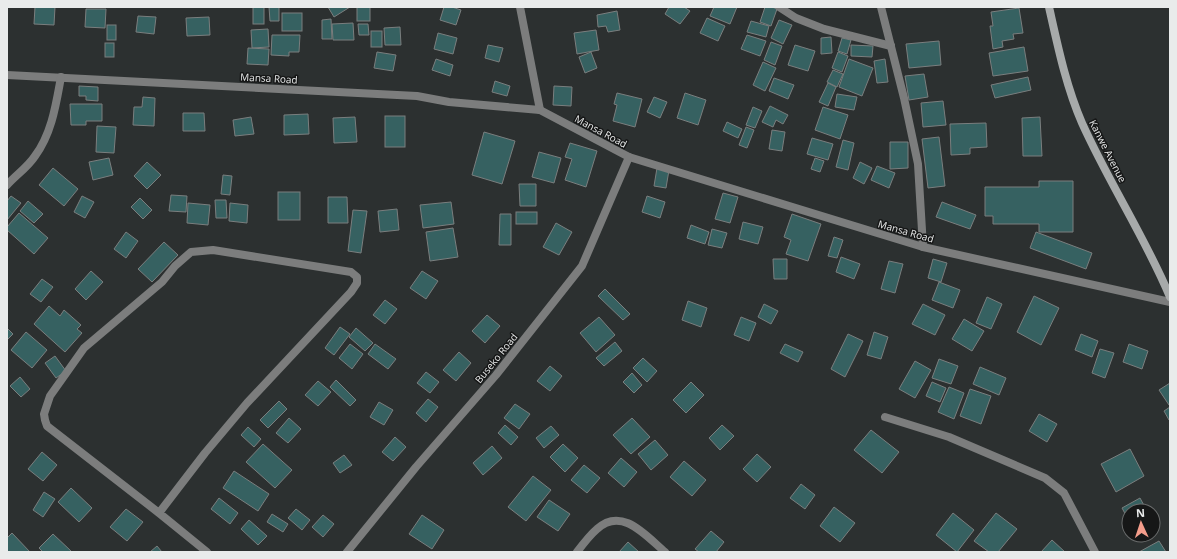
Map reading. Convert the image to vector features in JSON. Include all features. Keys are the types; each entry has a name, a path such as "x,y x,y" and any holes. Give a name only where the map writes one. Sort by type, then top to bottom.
{"main road":[{"name":"Kanwe Avenue","path":"1050,7 1061,61 1082,123 1157,266 1170,297"}],"street":[{"path":"520,7 540,110"},
{"path":"779,7 796,18 824,29 891,46"},
{"path":"882,7 918,164 923,247"},
{"name":"Mansa Road","path":"7,75 416,96 449,102 540,110 629,157 923,247 1170,302"},
{"path":"7,185 35,157 43,144 52,122 61,77"},
{"name":"Buseko Road","path":"347,552 416,467 496,375 582,266 629,157"},
{"path":"159,513 205,452 246,403 351,292 357,283 357,277 351,272 213,250 191,252 175,266 162,282 84,348 50,396 45,409 45,420 47,426 159,513 206,552"},
{"path":"885,417 949,437 1046,478 1064,493 1095,552"},
{"path":"576,552 598,528 609,520 620,520 634,526 665,552"}],"building":[{"path":"35,7 55,7 54,25 34,24"},
{"path":"253,7 264,7 264,24 253,24"},
{"path":"269,7 279,7 279,21 270,21"},
{"path":"328,7 350,7 334,17"},
{"path":"357,7 370,7 370,21 357,21"},
{"path":"444,7 452,7 461,10 456,25 440,20"},
{"path":"669,7 684,7 690,11 680,24 665,14"},
{"path":"714,7 737,7 730,24 710,16"},
{"path":"765,7 777,9 771,26 760,22"},
{"path":"1019,8 1023,33 1013,34 1014,39 1002,41 1003,47 993,49 990,26 993,26 991,12"},
{"path":"86,9 106,9 105,28 85,27"},
{"path":"617,11 620,30 608,32 606,26 598,27 597,15"},
{"path":"282,13 302,13 302,31 282,31"},
{"path":"138,16 156,17 154,34 136,32"},
{"path":"209,17 210,35 187,36 186,18"},
{"path":"707,18 725,26 718,41 700,33"},
{"path":"331,19 332,39 322,39 322,20"},
{"path":"779,20 792,25 783,44 771,38"},
{"path":"751,21 769,26 766,37 747,32"},
{"path":"353,23 354,40 333,40 332,24"},
{"path":"358,24 368,24 369,35 359,35"},
{"path":"107,25 116,25 116,40 107,40"},
{"path":"400,27 401,45 385,45 384,28"},
{"path":"268,29 269,47 252,48 251,30"},
{"path":"596,30 599,50 577,54 574,33"},
{"path":"371,31 382,31 382,47 371,47"},
{"path":"438,33 457,38 453,54 434,49"},
{"path":"272,35 300,35 299,52 289,52 289,56 271,55"},
{"path":"747,35 766,41 760,56 741,49"},
{"path":"831,37 832,53 821,54 821,38"},
{"path":"842,38 851,40 847,54 838,51"},
{"path":"939,41 941,65 909,68 906,44"},
{"path":"771,42 782,46 775,65 764,60"},
{"path":"105,43 114,43 114,57 105,57"},
{"path":"488,45 503,48 499,62 485,58"},
{"path":"795,45 815,51 808,71 788,65"},
{"path":"851,45 873,46 872,57 851,56"},
{"path":"1024,47 1028,71 993,76 989,53"},
{"path":"248,48 269,49 268,65 247,64"},
{"path":"377,52 396,55 393,71 374,68"},
{"path":"591,52 597,68 585,73 579,57"},
{"path":"838,52 848,56 842,72 832,68"},
{"path":"436,59 453,65 450,76 432,70"},
{"path":"849,59 873,68 862,96 839,87"},
{"path":"885,59 888,82 877,83 874,61"},
{"path":"763,62 776,68 765,91 753,85"},
{"path":"833,70 843,74 837,87 827,82"},
{"path":"924,74 928,97 909,100 905,76"},
{"path":"1028,77 1031,90 995,98 991,85"},
{"path":"774,78 794,85 788,99 769,91"},
{"path":"495,81 510,86 507,96 492,92"},
{"path":"828,83 836,87 828,106 819,102"},
{"path":"79,86 98,87 98,101 86,100 86,96 79,96"},
{"path":"554,86 572,87 571,106 553,105"},
{"path":"617,93 642,99 635,127 613,121 617,105 614,104"},
{"path":"685,93 706,100 698,125 677,118"},
{"path":"837,94 857,97 854,110 835,107"},
{"path":"143,97 155,98 154,126 133,125 134,107 142,107"},
{"path":"654,97 667,102 660,118 647,112"},
{"path":"943,101 946,125 923,127 921,103"},
{"path":"70,104 102,104 102,121 86,121 86,125 71,125"},
{"path":"770,106 788,115 783,124 776,120 773,127 762,122"},
{"path":"753,107 762,111 755,128 746,125"},
{"path":"823,107 848,115 840,139 815,130"},
{"path":"183,113 204,113 205,131 183,131"},
{"path":"308,114 309,134 284,135 284,115"},
{"path":"385,116 405,116 405,147 385,147"},
{"path":"251,117 254,134 235,136 233,120"},
{"path":"355,117 357,142 334,143 333,118"},
{"path":"1040,117 1042,156 1023,156 1022,118"},
{"path":"727,122 742,129 738,138 723,131"},
{"path":"986,123 987,147 970,148 970,154 951,155 950,124"},
{"path":"97,126 116,127 114,153 96,152"},
{"path":"746,127 754,130 747,148 739,145"},
{"path":"772,130 785,132 782,151 769,149"},
{"path":"484,132 515,141 502,184 472,175"},
{"path":"939,137 945,186 928,188 922,139"},
{"path":"812,138 833,144 828,160 807,154"},
{"path":"843,140 854,143 848,170 836,167"},
{"path":"890,142 908,142 908,168 890,169"},
{"path":"570,143 597,151 586,187 565,180 572,159 565,157"},
{"path":"539,152 561,158 554,183 532,177"},
{"path":"109,158 113,175 93,180 89,162"},
{"path":"815,158 824,161 820,172 811,169"},
{"path":"147,162 161,175 147,189 134,176"},
{"path":"860,162 872,168 864,184 853,178"},
{"path":"877,166 895,173 889,188 871,180"},
{"path":"53,168 78,189 64,206 39,185"},
{"path":"657,168 669,170 666,188 654,186"},
{"path":"223,175 232,176 230,195 221,194"},
{"path":"1039,181 1073,181 1073,232 1039,232 1039,224 993,224 993,216 985,216 985,187 1039,187"},
{"path":"519,184 536,184 536,206 520,206"},
{"path":"278,192 300,192 300,220 278,220"},
{"path":"723,193 738,197 730,223 715,219"},
{"path":"171,195 187,196 186,212 169,211"},
{"path":"11,196 21,203 7,220 7,201"},
{"path":"82,196 94,202 85,218 74,212"},
{"path":"647,196 665,202 660,218 642,212"},
{"path":"328,197 347,197 348,223 328,223"},
{"path":"140,198 152,210 143,219 131,207"},
{"path":"215,200 226,200 227,218 216,218"},
{"path":"28,201 43,214 34,223 20,211"},
{"path":"451,202 454,224 423,228 420,205"},
{"path":"942,202 976,215 970,229 936,217"},
{"path":"188,203 210,205 208,225 187,223"},
{"path":"230,203 248,205 247,223 229,221"},
{"path":"397,209 399,230 380,232 378,211"},
{"path":"353,210 367,211 361,253 348,251"},
{"path":"516,212 537,212 537,224 516,224"},
{"path":"19,213 48,238 34,254 7,230 7,227"},
{"path":"500,214 511,214 511,245 499,245"},
{"path":"792,214 821,224 808,261 786,254 791,240 784,237"},
{"path":"743,222 763,227 758,244 739,239"},
{"path":"556,223 572,232 559,255 543,247"},
{"path":"691,225 709,232 705,244 687,238"},
{"path":"453,228 458,257 430,261 426,232"},
{"path":"712,229 727,233 722,248 708,245"},
{"path":"126,232 138,241 126,258 114,249"},
{"path":"1036,232 1092,253 1086,269 1030,248"},
{"path":"834,237 843,240 837,258 828,256"},
{"path":"164,242 178,255 152,282 138,269"},
{"path":"841,257 860,264 854,279 836,272"},
{"path":"773,259 787,259 787,279 774,279"},
{"path":"933,259 947,263 941,282 928,278"},
{"path":"889,261 903,264 895,293 881,289"},
{"path":"91,271 103,282 86,300 75,289"},
{"path":"422,271 438,281 426,299 410,288"},
{"path":"42,279 53,287 41,302 30,294"},
{"path":"939,282 960,290 953,308 932,300"},
{"path":"605,289 630,314 623,320 598,296"},
{"path":"1034,296 1059,308 1041,345 1017,332"},
{"path":"987,297 1002,304 991,329 976,323"},
{"path":"385,300 397,309 385,324 373,315"},
{"path":"688,301 707,308 701,327 682,320"},
{"path":"764,304 778,311 771,324 758,317"},
{"path":"923,304 945,315 935,335 912,324"},
{"path":"49,306 60,316 64,310 81,325 77,329 82,333 65,352 34,324"},
{"path":"487,315 500,326 485,343 472,331"},
{"path":"599,317 615,335 596,352 580,333"},
{"path":"741,317 756,323 749,341 734,335"},
{"path":"964,319 984,331 972,351 952,339"},
{"path":"340,327 350,334 334,355 325,348"},
{"path":"7,328 13,334 7,340"},
{"path":"356,328 373,343 365,351 349,337"},
{"path":"26,332 47,350 32,368 11,350"},
{"path":"874,332 888,337 881,359 867,355"},
{"path":"848,334 863,341 845,377 831,369"},
{"path":"1081,334 1098,341 1092,357 1075,350"},
{"path":"615,342 622,351 604,366 596,358"},
{"path":"350,344 363,354 352,369 339,358"},
{"path":"375,344 396,359 388,369 368,354"},
{"path":"785,344 803,352 798,362 780,353"},
{"path":"1129,344 1148,351 1142,369 1123,362"},
{"path":"1100,349 1114,353 1105,378 1092,373"},
{"path":"459,352 471,363 456,381 443,370"},
{"path":"55,356 66,371 56,378 45,363"},
{"path":"643,358 657,371 647,382 633,368"},
{"path":"939,359 958,366 951,384 932,378"},
{"path":"915,361 931,370 915,398 899,389"},
{"path":"550,366 562,376 550,391 537,381"},
{"path":"980,367 1006,378 999,395 973,384"},
{"path":"426,372 439,382 430,393 417,383"},
{"path":"632,373 642,385 634,393 623,382"},
{"path":"20,377 30,389 21,397 10,386"},
{"path":"336,380 356,400 350,406 330,387"},
{"path":"318,381 331,392 318,406 305,395"},
{"path":"691,382 704,395 686,413 673,400"},
{"path":"932,382 946,388 940,402 926,396"},
{"path":"1170,383 1170,404 1169,405 1159,390"},
{"path":"949,387 964,393 954,419 938,412"},
{"path":"970,389 991,396 981,424 960,416"},
{"path":"428,399 438,407 426,422 416,413"},
{"path":"279,401 287,409 268,428 260,420"},
{"path":"379,402 393,410 384,425 370,417"},
{"path":"515,404 530,414 519,429 504,418"},
{"path":"1170,407 1170,419 1169,420 1164,411"},
{"path":"1039,414 1057,424 1047,442 1029,431"},
{"path":"289,418 301,429 288,443 276,433"},
{"path":"632,418 650,437 631,454 613,435"},
{"path":"505,425 518,437 511,445 498,433"},
{"path":"722,425 734,436 720,450 709,438"},
{"path":"551,426 559,435 544,448 536,438"},
{"path":"248,427 261,439 254,447 241,435"},
{"path":"871,430 899,452 882,473 854,450"},
{"path":"395,437 406,447 393,461 382,452"},
{"path":"655,440 668,455 651,470 638,454"},
{"path":"263,444 292,470 275,488 246,462"},
{"path":"563,444 578,458 565,472 550,457"},
{"path":"492,446 502,458 483,475 473,463"},
{"path":"1130,449 1144,476 1116,492 1101,464"},
{"path":"42,452 57,465 43,481 28,469"},
{"path":"757,454 771,467 757,482 743,469"},
{"path":"344,455 352,465 340,473 333,463"},
{"path":"621,458 637,472 624,487 608,473"},
{"path":"684,461 706,480 692,496 670,477"},
{"path":"584,465 600,478 587,493 571,480"},
{"path":"234,471 269,494 258,511 223,488"},
{"path":"533,476 551,490 526,521 508,507"},
{"path":"801,484 815,495 805,509 790,498"},
{"path":"71,488 92,508 79,522 58,502"},
{"path":"44,492 55,499 43,517 33,510"},
{"path":"219,498 238,513 230,524 211,509"},
{"path":"1140,498 1143,503 1131,503"},
{"path":"549,500 570,514 558,531 537,517"},
{"path":"834,507 855,523 840,542 820,526"},
{"path":"126,509 143,522 127,541 110,527"},
{"path":"296,509 310,520 302,530 288,518"},
{"path":"953,513 974,530 957,552 936,535"},
{"path":"996,513 1017,529 998,552 989,552 974,541"},
{"path":"272,514 288,524 283,532 267,522"},
{"path":"323,515 334,524 323,537 312,527"},
{"path":"422,515 444,530 432,549 409,534"},
{"path":"249,520 267,536 258,545 241,529"},
{"path":"711,531 724,542 716,552 699,552 695,549"},
{"path":"12,533 30,552 7,552 7,538"},
{"path":"53,534 71,552 43,552 39,548"},
{"path":"1052,540 1065,552 1041,552"},
{"path":"628,542 639,552 619,552"},
{"path":"1155,543 1160,543 1166,552 1139,552"},
{"path":"157,546 162,552 150,552"}]}
